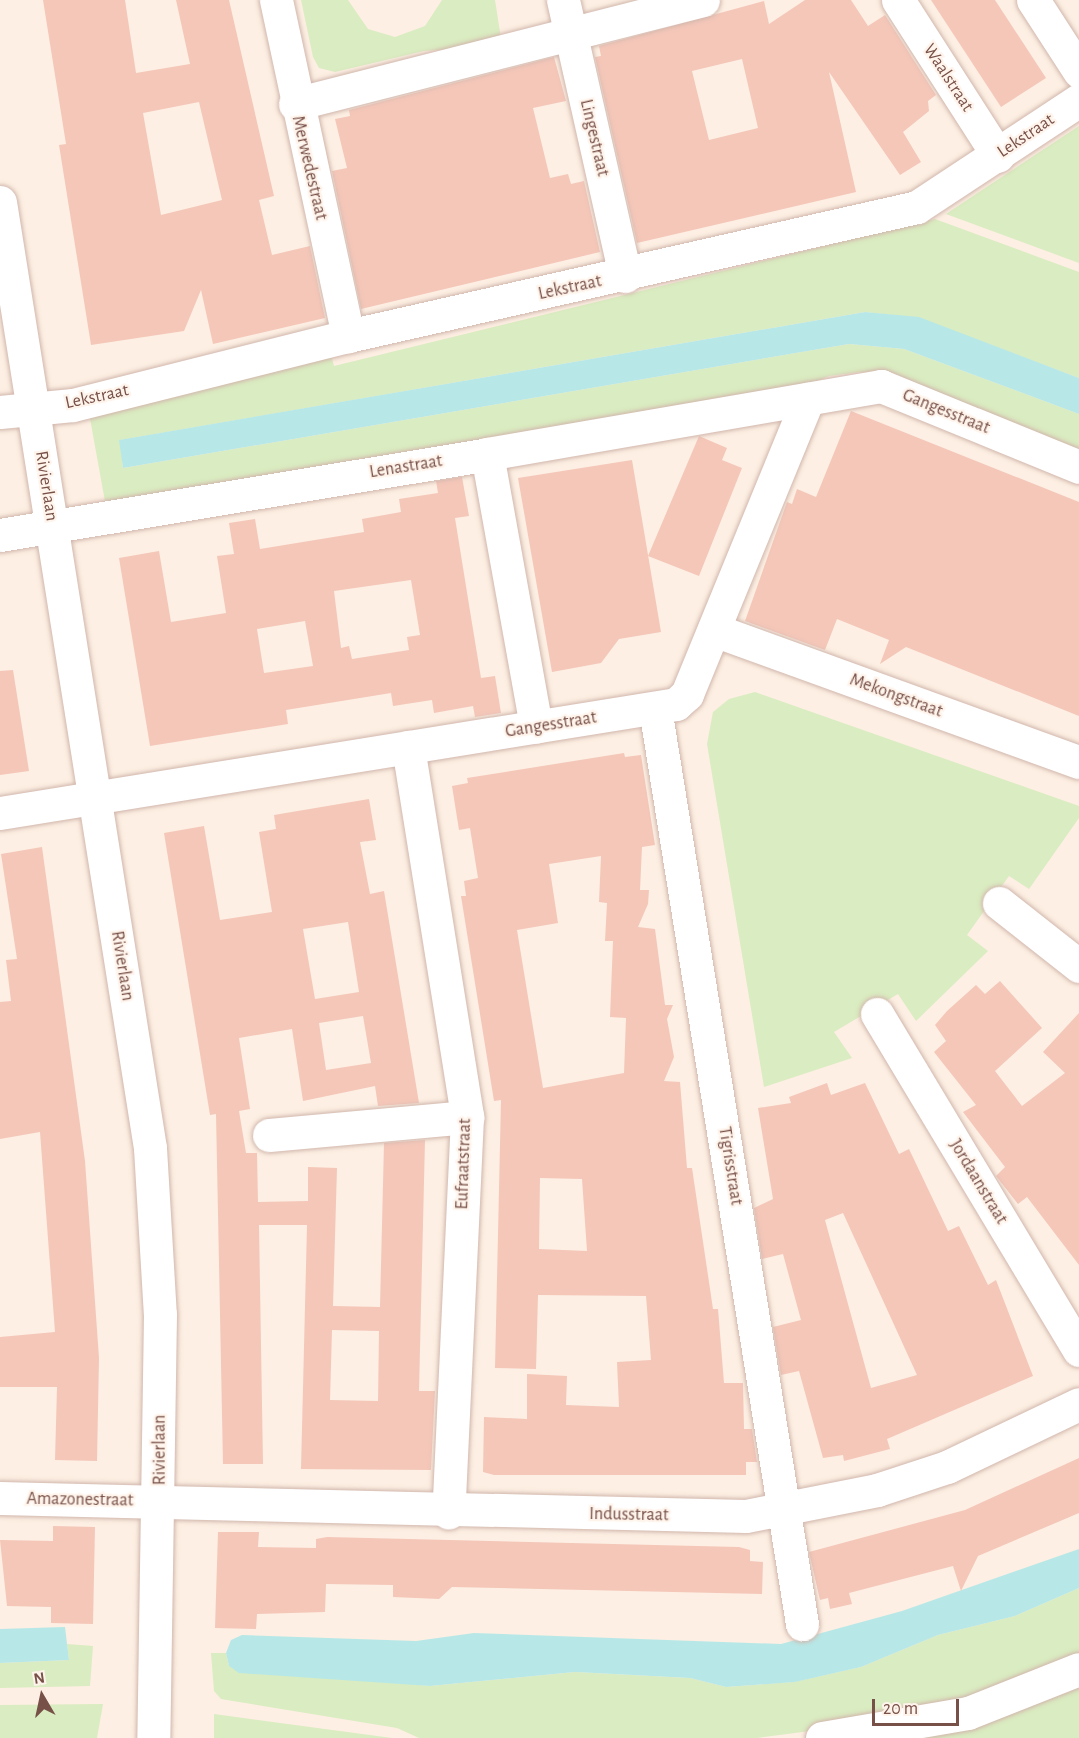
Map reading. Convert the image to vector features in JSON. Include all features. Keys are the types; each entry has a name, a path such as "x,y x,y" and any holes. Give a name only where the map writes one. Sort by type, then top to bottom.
{"street":[{"name":"Merwedestraat","path":"276,0 294,104 348,336"},
{"name":"Lingestraat","path":"563,0 625,276"},
{"path":"294,104 703,0"},
{"name":"Waalstraat","path":"898,0 998,156"},
{"path":"1033,0 1079,71"},
{"name":"Lekstraat","path":"0,412 33,407 74,405 348,336 625,276 917,207 998,156 1079,100"},
{"name":"Rivierlaan","path":"0,202 150,1148 160,1314 159,1502 153,1738"},
{"name":"Gangesstraat","path":"487,454 882,386 1079,467"},
{"name":"Gangesstraat","path":"0,813 676,704 687,694 808,399"},
{"path":"487,454 536,727"},
{"name":"Lenastraat","path":"0,535 487,454"},
{"name":"Mekongstraat","path":"714,630 1079,762"},
{"name":"Tigrisstraat","path":"655,708 787,1510 802,1624"},
{"name":"Eufraatstraat","path":"408,747 467,1118 448,1513"},
{"path":"999,903 1079,966"},
{"name":"Jordaanstraat","path":"877,1014 1079,1350"},
{"path":"270,1135 467,1118"},
{"name":"Indusstraat","path":"159,1502 448,1513 747,1516 787,1510 947,1467 1079,1404"},
{"name":"Amazonestraat","path":"0,1498 159,1502"},
{"path":"822,1738 968,1713 1079,1669"}],"green space":[{"path":"301,0 348,0 368,29 395,37 425,26 442,0 495,0 502,45 424,51 335,72 319,68 313,57"},
{"path":"1079,126 1079,263 946,214 976,194"},
{"path":"935,219 1079,272 1079,378 919,318 865,312 120,440 123,468 849,344 904,349 1079,414 1079,450 891,376 860,372 829,376 791,393 106,507 89,413 331,355 334,366"},
{"path":"755,692 1079,806 1079,818 1029,889 1009,876 967,935 988,951 916,1021 898,994 834,1032 852,1058 764,1087 707,744 713,712 729,699"},
{"path":"1079,1588 1079,1661 918,1717 757,1738 419,1738 397,1728 221,1699 214,1691 211,1653 226,1653 229,1666 430,1686 575,1672 690,1678 726,1687 794,1682 861,1667 938,1635 1015,1616"},
{"path":"67,1644 93,1646 90,1686 0,1688 0,1663 69,1660"},
{"path":"1079,1681 1079,1738 903,1738"},
{"path":"103,1704 97,1738 0,1738 0,1705"},
{"path":"214,1714 392,1738 214,1738"}],"water":[{"path":"865,312 919,317 1079,378 1079,414 904,349 849,344 123,468 119,440"},
{"path":"1079,1549 1079,1588 1015,1616 938,1635 861,1667 795,1682 726,1687 690,1678 575,1672 430,1686 239,1673 229,1666 226,1653 231,1640 242,1635 416,1641 474,1633 781,1644 902,1611"},
{"path":"65,1627 69,1660 0,1663 0,1629"}],"building":[{"path":"43,0 125,0 136,73 190,64 176,0 229,0 274,196 259,200 272,255 310,246 325,318 213,344 201,290 184,331 91,345 59,145 66,144","holes":["199,102 222,200 161,215 143,113"]},
{"path":"805,0 851,0 868,26 885,15 936,95 928,101 929,111 903,132 921,162 900,175 829,72 856,192 637,243 595,57 601,56 599,46 764,1 769,24","holes":["742,59 758,128 709,140 692,71"]},
{"path":"931,0 995,0 1046,78 1001,107"},
{"path":"554,57 566,101 533,108 550,178 568,174 571,184 584,181 600,252 361,309 332,171 347,168 335,119 350,116 349,110"},
{"path":"851,411 1079,502 1079,716 906,647 880,664 889,640 837,619 825,650 745,621 787,502 792,504 797,489 816,497"},
{"path":"699,436 727,448 722,460 742,468 699,576 648,556"},
{"path":"632,460 661,632 619,639 601,663 552,672 518,478"},
{"path":"462,477 469,516 455,518 481,678 495,676 501,713 475,717 473,706 434,713 432,700 393,706 391,693 286,710 288,724 150,746 119,558 159,551 171,622 226,613 217,556 234,554 229,523 255,519 260,549 364,532 362,519 401,512 399,499 438,493 436,481","holes":["411,580 420,635 407,637 409,650 352,659 349,646 341,648 334,591","305,621 313,666 264,673 257,629"]},
{"path":"13,670 29,771 0,775 0,671"},
{"path":"624,753 625,757 641,755 655,845 642,847 640,890 649,890 648,904 638,927 655,929 665,1005 673,1005 667,1019 674,1057 664,1081 680,1082 687,1168 692,1168 713,1309 718,1309 724,1383 743,1383 744,1429 752,1429 757,1462 746,1462 746,1475 494,1475 483,1472 484,1417 527,1419 527,1374 567,1376 566,1405 619,1407 617,1362 651,1360 646,1296 538,1295 536,1369 495,1368 501,1100 494,1101 461,896 466,896 464,881 478,878 470,828 459,830 452,786 468,783 467,778","holes":["601,856 599,902 607,903 605,941 613,941 610,1017 626,1018 624,1073 543,1088 517,930 558,923 549,864","540,1178 582,1179 587,1251 539,1249"]},
{"path":"369,799 376,840 360,842 370,894 384,891 419,1103 378,1106 375,1086 303,1101 292,1029 239,1038 250,1109 239,1111 246,1153 257,1153 258,1202 308,1201 308,1167 337,1168 333,1306 380,1307 384,1143 425,1140 419,1391 435,1391 431,1470 301,1469 307,1225 259,1225 263,1464 223,1464 216,1114 210,1115 164,833 204,826 220,920 272,912 259,832 276,829 274,815","holes":["348,922 359,992 315,999 303,929","363,1016 371,1063 326,1070 319,1023","332,1330 379,1331 378,1401 330,1400"]},
{"path":"42,847 85,1161 99,1358 97,1461 55,1460 57,1387 0,1387 0,1337 55,1332 40,1132 0,1139 0,1002 11,1001 6,960 17,959 1,854"},
{"path":"1000,981 1042,1028 995,1071 1022,1106 1065,1073 1043,1052 1079,1013 1079,1265 1027,1197 1018,1204 996,1176 1005,1167 963,1112 976,1105 934,1052 946,1041 935,1025 947,1011 976,985 985,994"},
{"path":"827,1083 831,1095 865,1083 899,1154 909,1149 948,1231 959,1226 988,1285 996,1280 1033,1376 887,1439 890,1449 844,1461 843,1455 823,1458 799,1371 781,1375 773,1327 801,1320 783,1254 762,1259 754,1208 773,1199 758,1108 791,1103 789,1097","holes":["843,1213 917,1375 871,1388 825,1220"]},
{"path":"1079,1458 1079,1513 978,1556 961,1591 953,1566 849,1593 852,1604 830,1609 828,1598 820,1600 809,1552 965,1510"},
{"path":"53,1526 95,1527 93,1624 51,1623 51,1607 7,1606 0,1540 53,1541"},
{"path":"218,1532 259,1532 258,1547 316,1548 316,1539 327,1537 739,1547 750,1550 750,1561 763,1562 762,1594 452,1587 439,1599 393,1597 393,1585 326,1584 325,1612 257,1614 256,1629 215,1628"}]}
